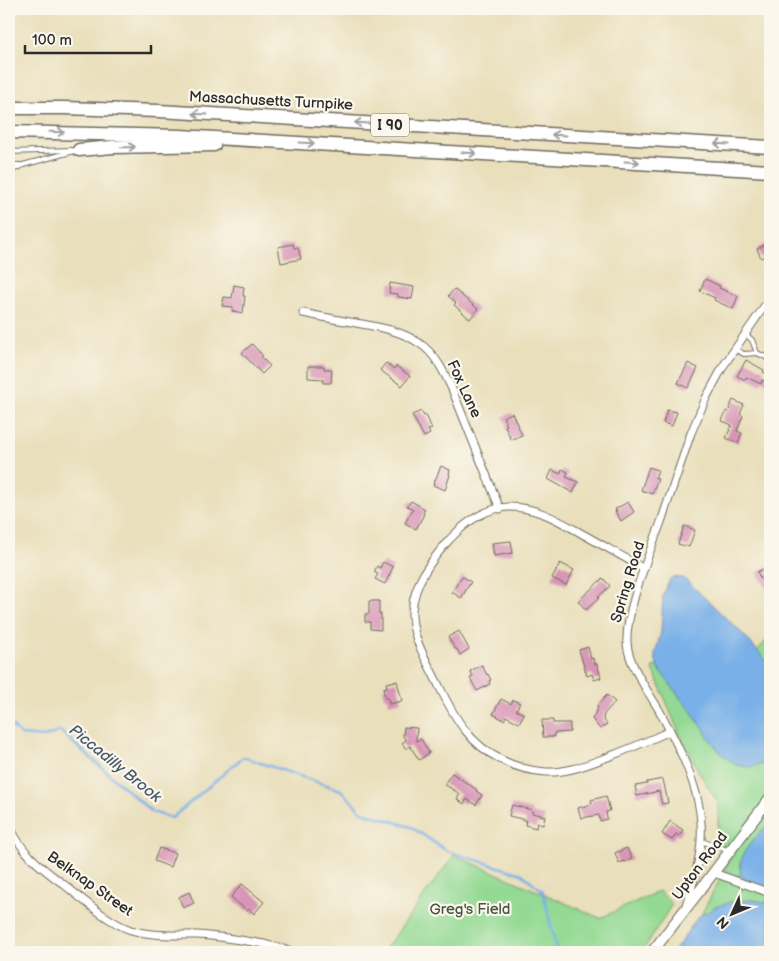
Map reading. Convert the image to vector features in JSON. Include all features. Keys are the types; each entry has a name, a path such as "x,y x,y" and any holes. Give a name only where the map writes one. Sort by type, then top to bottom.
{"highway":[{"name":"Massachusetts Turnpike","path":"9,108 159,111 770,147"},
{"name":"I 90","path":"9,132 152,135 770,171"},
{"path":"79,150 113,147 196,146 278,142"}],"main road":[{"name":"Upton Road","path":"652,952 770,798"}],"street":[{"name":"Spring Road","path":"684,912 699,860 701,841 701,822 694,785 670,731 634,667 627,649 627,630 630,612 644,569 691,433 706,398 724,364 770,298"},
{"name":"Fox Lane","path":"303,313 403,334 420,343 434,356 444,372 500,509"},
{"path":"644,569 545,515 527,509 508,507 490,510 458,530 445,544 423,575 416,592 412,611 413,630 454,715 478,744 493,756 510,764 528,770 566,771 637,746 670,731"},
{"name":"Belknap Street","path":"9,824 18,842 34,862 80,898 118,924 149,933 238,939 293,952"},
{"path":"714,873 770,893"}],"lane":[{"path":"9,152 79,150"},
{"path":"9,172 23,165 79,150"},
{"path":"9,164 23,165"},
{"path":"745,334 752,340 757,353"},
{"path":"734,349 744,354 757,353 770,359"},
{"path":"701,841 730,851"}],"path":[{"path":"9,12 25,9"}],"green space":[{"path":"770,637 770,791 733,851 718,844 718,803 699,772 679,733 652,667 756,652"},
{"path":"770,808 770,952 701,915 743,835"},
{"name":"Greg's Field","path":"454,855 600,918 659,891 672,904 646,946 640,952 383,952"}],"water":[{"path":"672,577 684,578 742,633 770,665 770,760 767,763 749,767 735,765 720,752 658,668 655,654 661,632 663,595"},
{"path":"770,823 770,891 749,884 740,874 743,854"},
{"path":"753,900 770,903 770,952 674,952 694,922 702,914 715,907 734,901"}],"building":[{"path":"770,242 770,253 761,258 757,249"},
{"path":"293,244 294,248 298,248 301,259 281,263 278,247"},
{"path":"705,279 720,286 719,288 738,296 733,309 700,291"},
{"path":"390,283 414,287 412,299 398,297 398,294 389,293"},
{"path":"234,285 244,287 243,313 232,311 233,307 222,306 224,297 232,298"},
{"path":"454,289 478,309 470,319 454,305 456,303 448,296"},
{"path":"252,344 270,366 262,374 242,353"},
{"path":"746,360 764,370 763,372 770,376 768,383 762,380 761,384 746,377 745,380 737,376"},
{"path":"386,363 394,369 396,366 410,376 402,386 380,370"},
{"path":"688,363 698,368 688,388 678,383"},
{"path":"308,366 324,366 324,369 332,369 331,383 323,383 323,379 308,378"},
{"path":"733,400 744,405 740,414 743,416 737,431 742,433 738,443 726,438 732,425 722,421"},
{"path":"667,410 677,412 672,426 663,423"},
{"path":"421,411 424,416 426,415 432,429 428,430 430,434 424,437 412,415"},
{"path":"512,413 522,435 511,440 503,417"},
{"path":"441,466 450,470 445,490 433,485"},
{"path":"649,467 658,470 655,478 658,479 652,494 641,490"},
{"path":"562,469 568,472 566,477 578,482 573,493 548,479 552,470 560,474"},
{"path":"411,501 425,509 416,529 405,523 413,509 407,506"},
{"path":"628,502 634,512 621,521 615,509"},
{"path":"684,526 695,530 689,547 678,544"},
{"path":"511,541 513,553 494,556 492,543"},
{"path":"383,562 393,567 385,584 375,579 378,574 374,572 377,566 380,568"},
{"path":"560,563 574,570 566,585 552,578"},
{"path":"768,566 770,571 770,595 757,572"},
{"path":"462,576 471,582 461,598 452,592"},
{"path":"603,578 610,586 586,610 578,601"},
{"path":"369,601 379,601 381,630 370,629 370,622 365,622 365,614 369,614"},
{"path":"459,631 469,649 460,655 448,637"},
{"path":"588,647 591,659 593,658 595,664 597,664 601,678 594,680 592,674 587,676 579,650"},
{"path":"482,665 491,680 489,681 490,684 477,691 470,678 473,676 470,671"},
{"path":"397,681 402,701 389,704 388,698 385,698 383,688 387,687 386,683"},
{"path":"607,695 615,702 604,714 603,719 607,724 600,729 592,719 598,708 597,706"},
{"path":"501,699 511,704 513,700 520,703 516,710 524,714 519,723 506,716 504,720 493,714"},
{"path":"542,720 553,720 553,723 570,723 570,732 554,733 554,737 543,737"},
{"path":"404,727 417,728 416,741 421,739 429,753 419,760 410,746 406,749 402,743 406,740 403,736"},
{"path":"452,773 482,795 476,805 467,799 464,804 457,799 460,794 444,784"},
{"path":"663,779 668,803 662,804 659,791 637,796 635,786"},
{"path":"606,796 610,811 606,812 607,819 600,821 599,815 581,818 578,808 592,804 591,800"},
{"path":"512,805 532,810 532,813 545,816 543,825 537,823 536,828 525,825 526,820 509,816"},
{"path":"670,821 683,830 679,836 676,834 672,840 662,834"},
{"path":"159,848 175,853 170,867 154,861"},
{"path":"627,848 632,859 619,863 615,853"},
{"path":"242,884 264,902 254,914 249,909 247,911 231,897"},
{"path":"189,892 194,903 183,908 179,897"}],"waterway":[{"name":"Piccadilly Brook","path":"9,723 21,735 45,737 60,731 152,812 172,818 243,757 341,790 362,812 411,827 447,851 522,874 543,891 557,952"}]}
